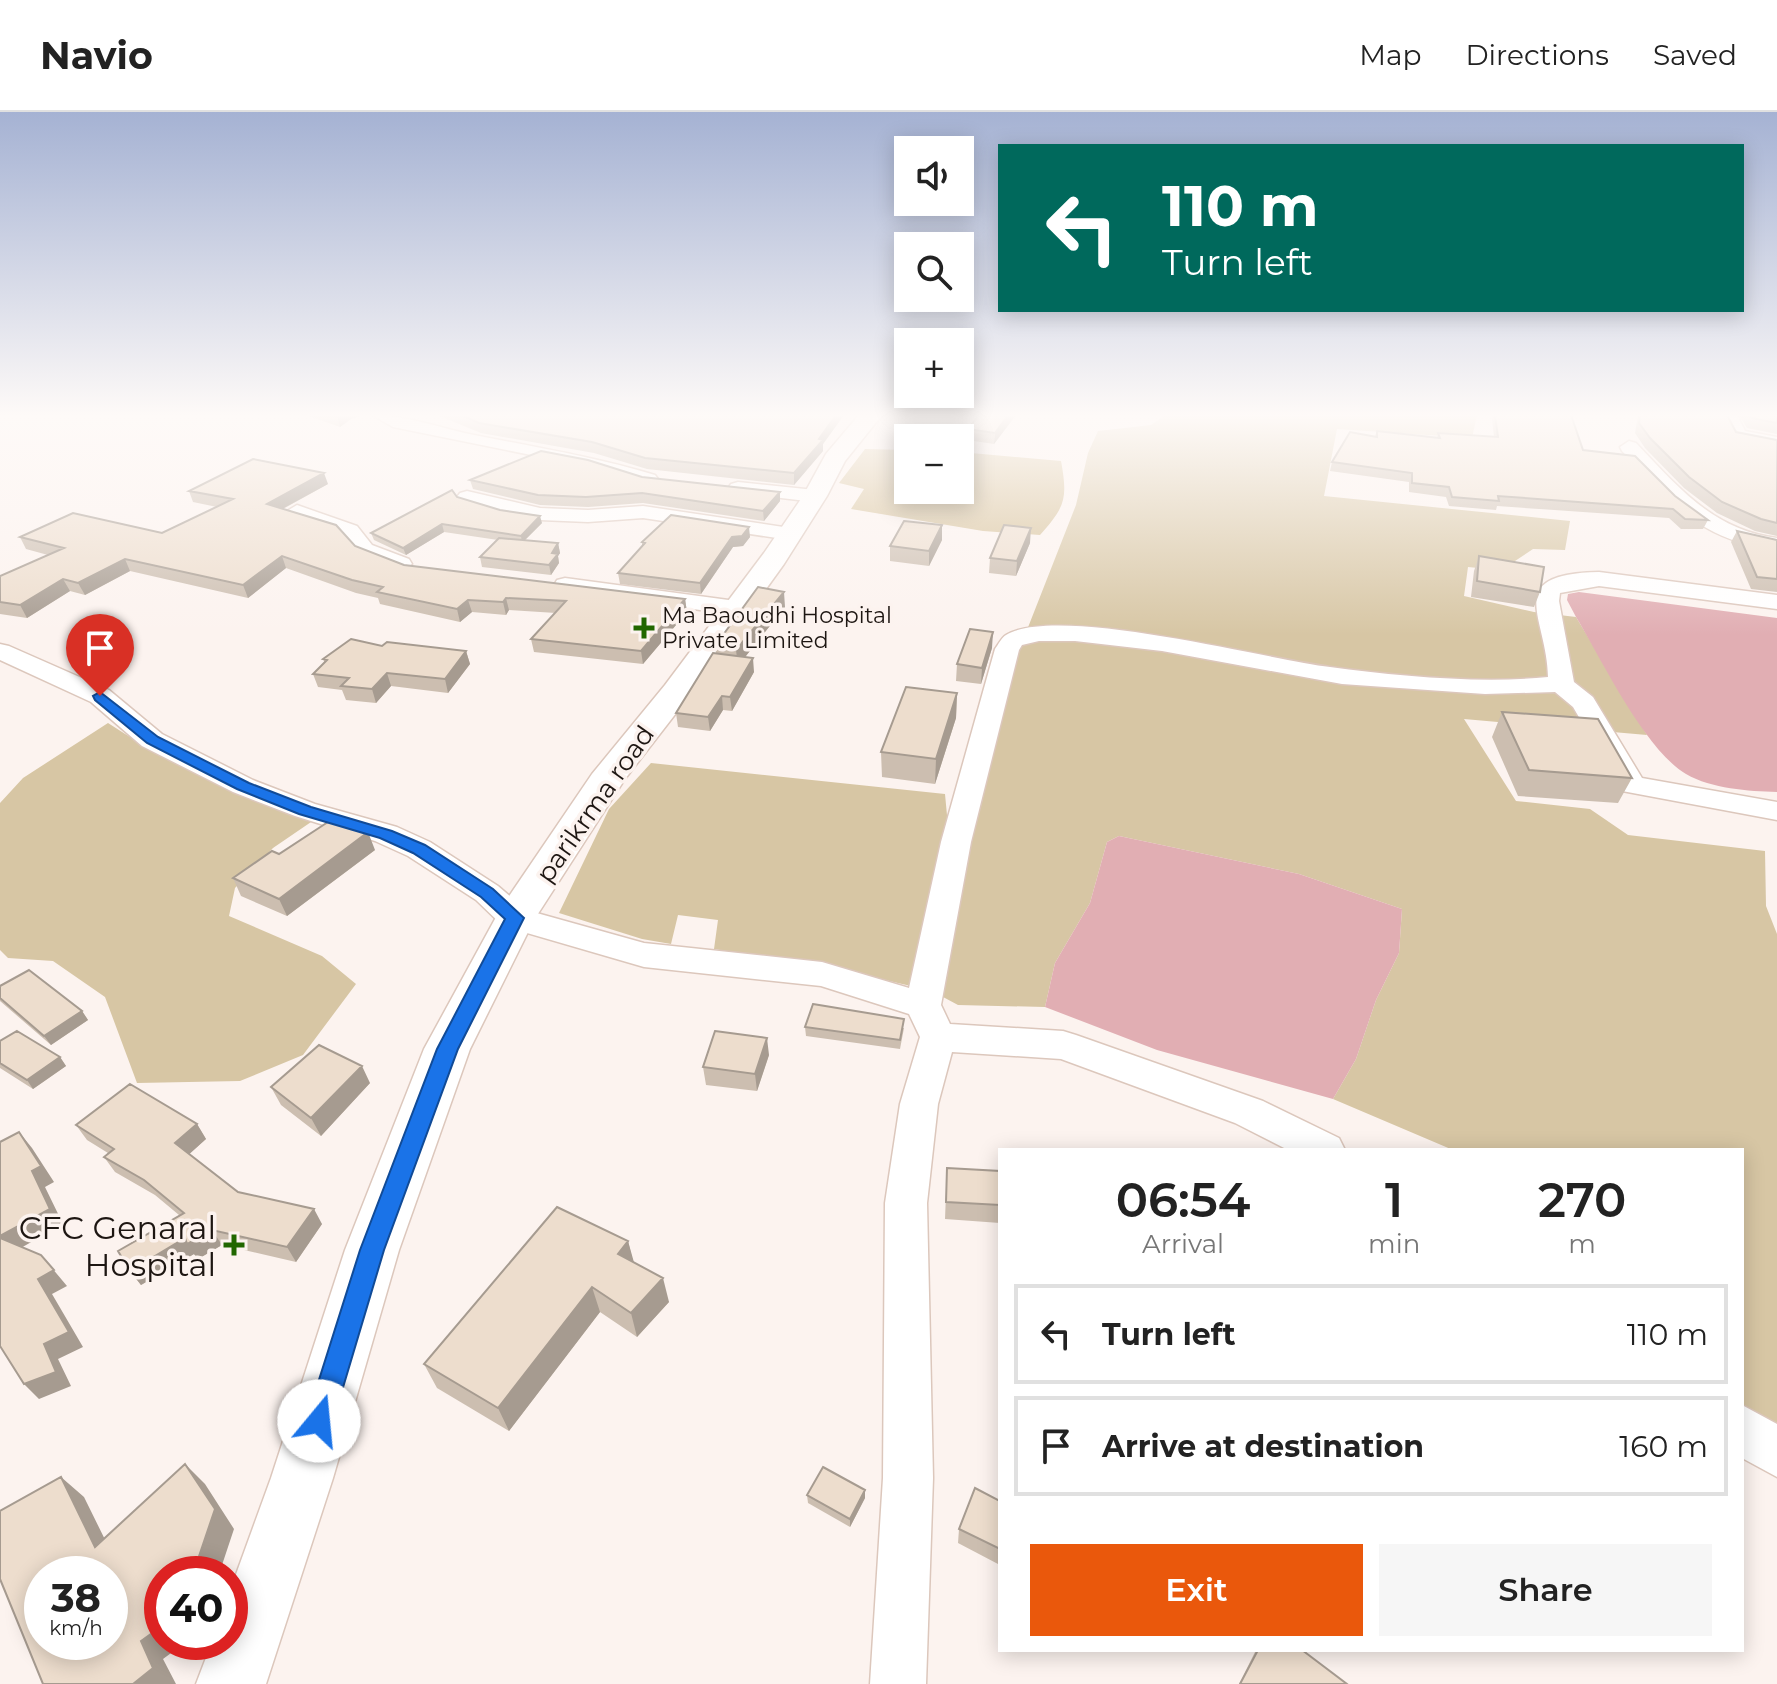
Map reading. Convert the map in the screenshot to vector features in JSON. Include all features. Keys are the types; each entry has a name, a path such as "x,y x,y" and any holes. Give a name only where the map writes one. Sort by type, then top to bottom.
{"street":[{"path":"737,488 815,496"},
{"name":"parikrma road","path":"231,1684 302,1478 372,1250 447,1049 515,918 610,774 676,692 790,534 819,488"},
{"path":"1669,488 1716,526 1740,538 1777,544"},
{"path":"467,497 503,508 540,514 588,516 643,512 790,534"},
{"path":"297,511 350,530 355,541 366,552 424,569"},
{"path":"1561,684 1562,669 1546,604 1549,589 1559,584 1599,579 1777,602"},
{"path":"536,582 736,608"},
{"path":"898,1684 908,1478 906,1203 956,842 1007,649 1014,640 1044,633 1067,634 1141,642 1322,674 1504,688 1561,684 1584,703 1632,785 1777,811"},
{"path":"0,651 100,696 152,740 243,786 305,810 386,834 419,849 487,893 515,918 644,955 822,974 930,1021 1063,1045 1249,1112 1321,1148"},
{"path":"1744,1430 1777,1453"}],"shaded area":[{"path":"861,488 894,488 894,504 974,504 974,488 1064,488 1055,517 1040,535 983,531 851,509 864,489"},
{"path":"1080,488 1325,488 1324,496 1570,521 1565,550 1533,549 1515,561 1519,572 1468,567 1464,596 1534,612 1576,617 1647,735 1464,719 1516,801 1590,809 1628,835 1765,851 1766,906 1777,934 1777,1436 1744,1415 1744,1148 1448,1148 1333,1099 1356,1059 1376,1000 1399,953 1402,909 1299,874 1119,836 1107,842 1090,903 1055,963 1045,1007 958,1005 930,990 981,806 1016,658"},
{"path":"1579,592 1777,618 1777,792 1742,790 1707,783 1686,774 1670,762 1640,725 1576,617 1567,600 1568,594"},
{"path":"108,723 208,779 314,820 273,848 235,888 229,916 322,956 356,984 303,1055 240,1081 137,1083 105,997 53,961 8,958 0,950 0,803 23,778"},
{"path":"651,763 945,794 948,826 915,987 851,972 714,949 718,920 678,915 671,944 642,939 559,913 609,809"},
{"path":"1119,836 1299,874 1402,909 1399,953 1376,1000 1356,1059 1333,1099 1157,1050 1045,1007 1055,963 1090,903 1107,842"}],"building":[{"path":"194,488 296,488 267,504 336,525 355,546 404,565 685,599 641,651 531,639 566,601 468,600 457,609 377,592 383,587 352,580 282,556 243,585 125,559 78,583 63,579 20,605 0,602 0,576 64,548 20,537 73,513 162,533 233,499 189,491"},
{"path":"508,488 747,488 780,492 763,511 642,493 586,497 538,495"},
{"path":"1449,488 1667,488 1708,520 1685,519 1673,509 1498,496 1499,501 1452,497"},
{"path":"1704,488 1777,488 1777,523 1761,519 1722,502"},
{"path":"452,490 457,497 500,510 540,516 521,536 442,524 403,548 371,533"},
{"path":"671,515 749,527 742,536 732,537 700,583 618,573 645,543 642,542"},
{"path":"904,521 942,525 929,551 890,546"},
{"path":"1004,525 1031,528 1017,561 990,558"},
{"path":"1737,531 1777,540 1777,579 1757,577"},
{"path":"499,538 558,543 552,553 558,554 549,565 480,557"},
{"path":"1479,556 1544,567 1540,592 1477,581"},
{"path":"758,587 784,592 736,650 715,646"},
{"path":"970,629 993,632 982,668 957,664"},
{"path":"351,639 382,646 387,642 466,651 445,679 387,673 372,689 341,686 349,678 313,674 327,660 323,659"},
{"path":"713,653 753,658 730,697 722,696 708,717 676,713"},
{"path":"906,687 957,693 936,759 881,752"},
{"path":"1502,712 1598,719 1632,778 1529,770"},
{"path":"331,820 368,832 279,899 233,878 272,851 279,854"},
{"path":"29,970 82,1011 44,1036 0,998 0,986"},
{"path":"813,1004 904,1019 900,1040 805,1027"},
{"path":"17,1031 60,1057 27,1080 0,1063 0,1041"},
{"path":"715,1031 767,1038 755,1074 703,1067"},
{"path":"319,1045 362,1066 311,1118 271,1087"},
{"path":"130,1084 197,1124 175,1143 238,1192 314,1209 287,1247 212,1230 187,1244 185,1238 130,1271 118,1251 184,1213 144,1180 104,1157 114,1149 76,1125"},
{"path":"19,1132 41,1166 32,1171 50,1209 0,1236 0,1142"},
{"path":"947,1168 998,1171 998,1205 946,1202"},
{"path":"557,1207 628,1241 618,1254 663,1278 631,1313 592,1287 498,1408 424,1364"},
{"path":"0,1238 41,1255 54,1270 38,1279 69,1332 44,1344 56,1372 24,1384 0,1346"},
{"path":"185,1464 215,1509 199,1556 144,1556 144,1639 141,1641 144,1660 149,1660 153,1668 133,1684 43,1684 33,1660 128,1660 128,1556 24,1556 24,1638 0,1579 0,1511 61,1477 95,1547"},
{"path":"823,1467 865,1490 850,1519 807,1495"},
{"path":"975,1488 998,1500 998,1548 959,1529"},
{"path":"1257,1652 1305,1652 1347,1684 1240,1684"}],"place":[{"name":"Ma Baoudhi Hospital Private Limited","path":"644,628"},
{"name":"CFC Genaral Hospital","path":"234,1245"}],"route":[{"path":"100,696 152,740 243,786 305,810 386,834 419,849 487,893 515,918 447,1049 372,1250 319,1421"}]}
